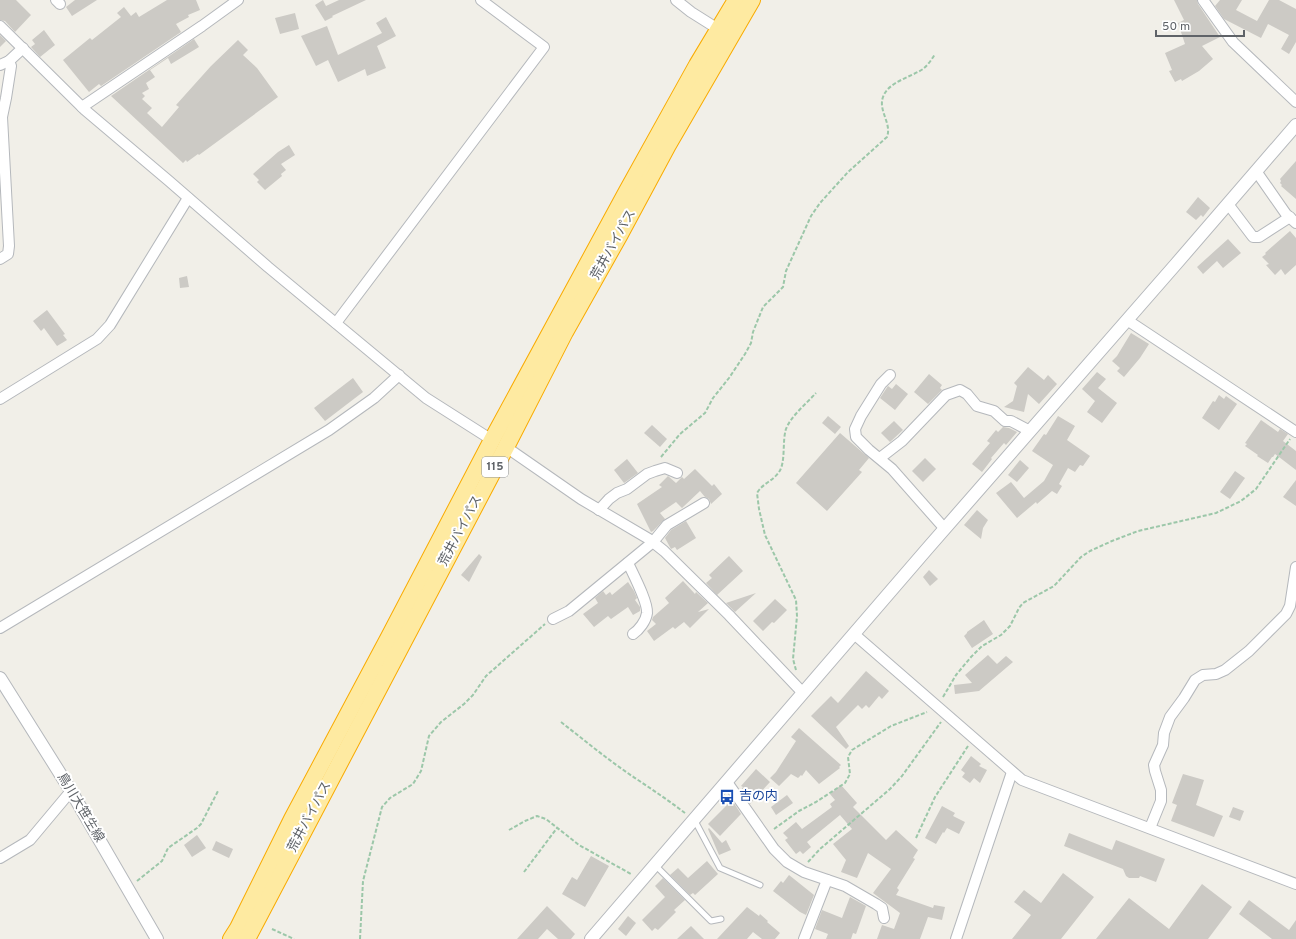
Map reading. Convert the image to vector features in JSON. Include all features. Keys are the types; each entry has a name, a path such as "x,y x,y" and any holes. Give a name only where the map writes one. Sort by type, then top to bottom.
{"highway":[{"name":"荒井バイパス","path":"247,939 627,191 697,65 736,0"},
{"name":"荒井バイパス","path":"231,939 238,928 292,819 386,644 499,443 565,332 672,138 752,0"}],"street":[{"path":"82,107 238,0"},
{"path":"336,323 544,48 481,0"},
{"path":"676,0 718,29"},
{"path":"1203,0 1233,42 1296,102"},
{"path":"0,26 82,107 268,267 426,398 499,443 580,499 653,542 729,615 800,689"},
{"path":"0,259 8,254 9,246 2,117 11,66 5,63 23,48"},
{"path":"591,939 727,782 800,689 854,634 1296,125"},
{"path":"1228,204 1253,237 1259,237 1293,220 1256,171"},
{"path":"0,399 97,339 110,325 188,198"},
{"path":"1127,320 1296,432"},
{"path":"890,375 880,384 861,416 855,429 856,437 892,469 945,528"},
{"path":"0,628 329,430 374,398 399,376"},
{"path":"880,458 902,441 946,395 960,390 967,394 977,406 994,411 1005,421 1011,421 1030,431"},
{"path":"599,510 617,492 627,489 647,474 665,468 677,473"},
{"path":"553,619 569,611 653,542 667,524 704,503"},
{"path":"628,562 646,603 647,613 638,630 633,634"},
{"path":"1150,828 1161,801 1161,790 1154,765 1163,745 1164,733 1170,717 1184,698 1194,680 1203,675 1216,674 1225,670 1249,651 1286,614 1290,606 1296,567"},
{"path":"854,634 1022,780 1296,884"},
{"name":"鳥川大笹生線","path":"0,678 71,791 157,939"},
{"path":"956,939 1012,772"},
{"path":"727,782 774,849 787,862 800,870 845,886 882,908 884,918"},
{"path":"0,858 30,840 71,791"},
{"path":"804,939 827,880"}],"lane":[{"path":"694,820 720,868 760,885"},
{"path":"655,865 711,921 721,919"}],"path":[{"path":"658,470 660,459 680,434 705,413 713,398 745,354 751,343 753,332 763,307 783,287 786,271 811,216 820,203 848,172 887,137 887,124 881,104 883,95 894,84 924,68 935,54"},
{"path":"800,689 793,660 796,600 765,535 758,509 757,493 763,484 773,479 780,471 785,431 789,423 816,394"},
{"path":"765,836 799,811 845,783 850,774 848,757 852,750 891,726 929,712 937,707 956,675 982,646 1000,635 1010,626 1023,603 1054,586 1081,557 1112,540 1138,531 1216,513 1241,501 1256,489 1296,432"},
{"path":"360,939 363,881 382,807 390,798 413,784 421,771 429,736 432,731 474,695 486,676 540,627 553,619"},
{"path":"800,870 820,848 890,789 902,776 946,715"},
{"path":"561,722 597,751 659,793 694,820"},
{"path":"916,838 934,798 972,738"},
{"path":"128,888 162,861 168,848 201,824 218,791"},
{"path":"509,830 537,816 546,819 579,845 642,880"},
{"path":"524,872 557,828"},
{"path":"272,929 294,939"}],"building":[{"path":"0,0 16,0 31,15 15,32 5,21 0,20"},
{"path":"75,0 97,0 72,16 66,7"},
{"path":"167,0 196,0 200,10 188,15 189,17 176,24 181,32 101,86 99,84 89,92 63,60 90,38 92,40 121,17 117,13 124,7 131,16 136,12 139,17"},
{"path":"323,0 326,6 339,0 366,0 332,16 333,17 325,21 315,5"},
{"path":"1174,0 1197,0 1198,4 1220,37 1202,46 1213,59 1199,71 1182,81 1181,79 1175,82 1169,71 1172,70 1165,53 1185,44 1178,23 1184,20"},
{"path":"1220,0 1242,0 1236,10 1257,21 1269,0 1279,0 1296,9 1296,42 1289,54 1281,49 1289,35 1268,24 1261,38 1224,19 1215,6"},
{"path":"295,13 299,29 280,34 275,18"},
{"path":"386,17 396,36 377,46 386,68 367,76 365,69 338,82 328,60 316,66 301,36 327,26 338,55 382,33 376,23"},
{"path":"44,30 55,45 40,57 31,47 35,44 32,40"},
{"path":"0,35 6,41 0,47"},
{"path":"194,39 199,47 171,64 168,58 150,70 155,77 146,83 149,89 142,93 145,96 142,99 152,108 147,113 162,127 179,107 176,105 211,66 238,40 248,50 243,55 257,68 278,97 199,155 198,154 187,162 186,160 183,163 111,96"},
{"path":"289,145 295,155 281,164 286,170 281,174 282,176 265,190 257,182 259,180 253,174 278,152"},
{"path":"1296,161 1296,199 1281,186 1280,179"},
{"path":"1198,197 1210,208 1203,217 1201,215 1196,220 1186,212"},
{"path":"1290,231 1296,238 1296,265 1285,275 1281,269 1275,275 1266,265 1269,264 1262,257"},
{"path":"1228,239 1241,253 1223,268 1217,261 1203,274 1197,267"},
{"path":"187,276 189,287 180,288 179,278"},
{"path":"47,310 65,334 63,335 67,340 57,346 44,328 41,331 33,321"},
{"path":"1131,333 1149,344 1140,358 1124,377 1117,371 1120,368 1112,361 1117,356"},
{"path":"1028,367 1044,380 1048,375 1057,384 1039,404 1028,394 1024,412 1004,407 1013,401 1017,386 1014,383"},
{"path":"1097,372 1106,379 1098,388 1117,403 1102,423 1087,412 1095,401 1082,389"},
{"path":"929,374 942,385 940,388 942,390 928,404 914,392"},
{"path":"353,378 363,392 325,421 314,408"},
{"path":"896,384 908,394 895,410 880,398 888,386 892,389"},
{"path":"1219,395 1224,399 1226,396 1237,404 1219,430 1202,418 1213,401 1215,402"},
{"path":"828,416 841,427 835,434 822,423"},
{"path":"1058,416 1075,426 1067,440 1090,456 1083,466 1080,465 1075,472 1068,468 1059,484 1062,486 1057,494 1052,491 1017,518 996,493 1011,482 1024,498 1044,481 1053,465 1032,451 1044,434 1046,435"},
{"path":"1261,420 1278,432 1280,429 1288,434 1283,441 1296,451 1296,470 1275,454 1268,463 1245,446 1247,444 1245,443"},
{"path":"894,421 903,430 890,442 881,433"},
{"path":"652,425 667,439 660,447 644,433"},
{"path":"1003,427 1017,432 1006,445 1004,443 991,458 992,459 982,472 972,464 990,443 987,441 996,430 998,432"},
{"path":"840,433 869,458 859,470 862,472 827,511 796,483"},
{"path":"925,458 936,469 923,482 912,471"},
{"path":"627,459 638,473 624,483 614,470"},
{"path":"1020,460 1029,468 1017,482 1008,475"},
{"path":"695,469 712,486 714,484 722,494 711,504 709,499 700,491 682,508 676,502 660,513 665,519 651,532 637,504 662,487 659,485 668,476 676,483 682,477 684,479"},
{"path":"1235,471 1245,478 1230,499 1220,492"},
{"path":"1296,480 1296,506 1283,497"},
{"path":"977,510 988,520 983,528 981,539 964,525"},
{"path":"686,521 696,538 677,550 675,547 671,549 665,538 671,530"},
{"path":"479,554 482,557 469,582 461,575"},
{"path":"729,556 743,571 717,595 706,583 712,578 709,575"},
{"path":"929,570 938,579 930,586 923,577"},
{"path":"683,581 695,594 696,592 708,603 698,612 709,609 690,628 684,622 675,629 673,627 654,641 647,631 656,624 652,620 653,617 669,603 665,598"},
{"path":"628,582 637,598 635,600 640,607 640,611 633,615 628,607 611,619 608,616 594,627 583,614 598,603 595,598 603,591 606,595 610,592 612,595"},
{"path":"756,593 735,612 726,603"},
{"path":"775,599 787,610 774,623 772,622 763,631 753,621"},
{"path":"984,620 993,634 972,648 964,636 967,632"},
{"path":"988,655 997,664 1006,656 1013,662 979,691 955,694 954,685 972,683 965,675"},
{"path":"866,671 889,691 882,699 879,696 869,708 866,705 862,709 858,705 836,727 849,746 846,749 811,716 831,696 838,703"},
{"path":"799,728 841,765 839,767 840,768 819,784 806,770 802,776 801,775 798,778 791,774 779,786 770,778 776,772 796,741 791,737"},
{"path":"971,756 981,764 979,766 987,770 980,783 974,778 970,783 962,777 965,773 961,770"},
{"path":"756,769 770,782 750,804 741,790 743,787 741,786"},
{"path":"1183,774 1204,780 1196,805 1223,816 1214,837 1171,821 1177,805 1172,803"},
{"path":"841,785 857,803 853,807 886,840 896,830 918,850 913,858 915,859 897,888 899,890 896,895 933,908 934,905 945,907 942,920 928,917 920,939 877,939 882,925 894,929 900,913 873,893 891,869 868,853 857,878 841,872 846,860 833,844 852,829 840,815 807,842 811,847 803,854 800,851 796,854 785,840 788,838 783,833 796,822 802,829 832,807 830,804 835,800 830,794"},
{"path":"787,795 793,803 776,815 771,807"},
{"path":"732,800 741,814 720,836 708,824"},
{"path":"942,806 955,813 953,816 965,822 959,834 947,828 936,844 925,838"},
{"path":"1233,807 1244,811 1240,821 1229,817"},
{"path":"709,828 722,843 726,840 731,850 719,855 708,829"},
{"path":"1069,833 1112,850 1116,840 1165,859 1156,882 1140,876 1139,878 1129,878 1126,876 1123,869 1064,846"},
{"path":"197,835 206,848 192,857 184,845"},
{"path":"216,841 233,849 229,858 212,850"},
{"path":"591,856 609,866 585,907 562,894 572,877 577,880"},
{"path":"707,861 718,874 695,895 693,893 690,895 670,875 678,868 688,878"},
{"path":"1063,873 1094,897 1061,939 1012,939 1031,915 1014,902 1024,890 1041,903"},
{"path":"789,875 814,895 806,915 773,891 781,881 783,883"},
{"path":"663,878 685,900 674,910 676,912 658,930 655,928 652,931 642,920 665,897 655,886"},
{"path":"1202,884 1232,907 1208,939 1096,939 1129,898 1169,929"},
{"path":"850,897 866,906 856,934 853,933 851,939 826,939 828,934 815,929 822,910 842,918"},
{"path":"1249,900 1289,930 1296,920 1296,939 1272,939 1239,914"},
{"path":"547,906 575,934 571,939 558,939 547,929 538,939 517,939"},
{"path":"747,907 759,916 760,914 780,933 775,939 762,939 753,932 747,939 717,939"},
{"path":"628,916 636,923 626,936 618,929"},
{"path":"691,926 704,939 677,939"}],"place":[{"name":"吉の内","path":"727,797"}]}
